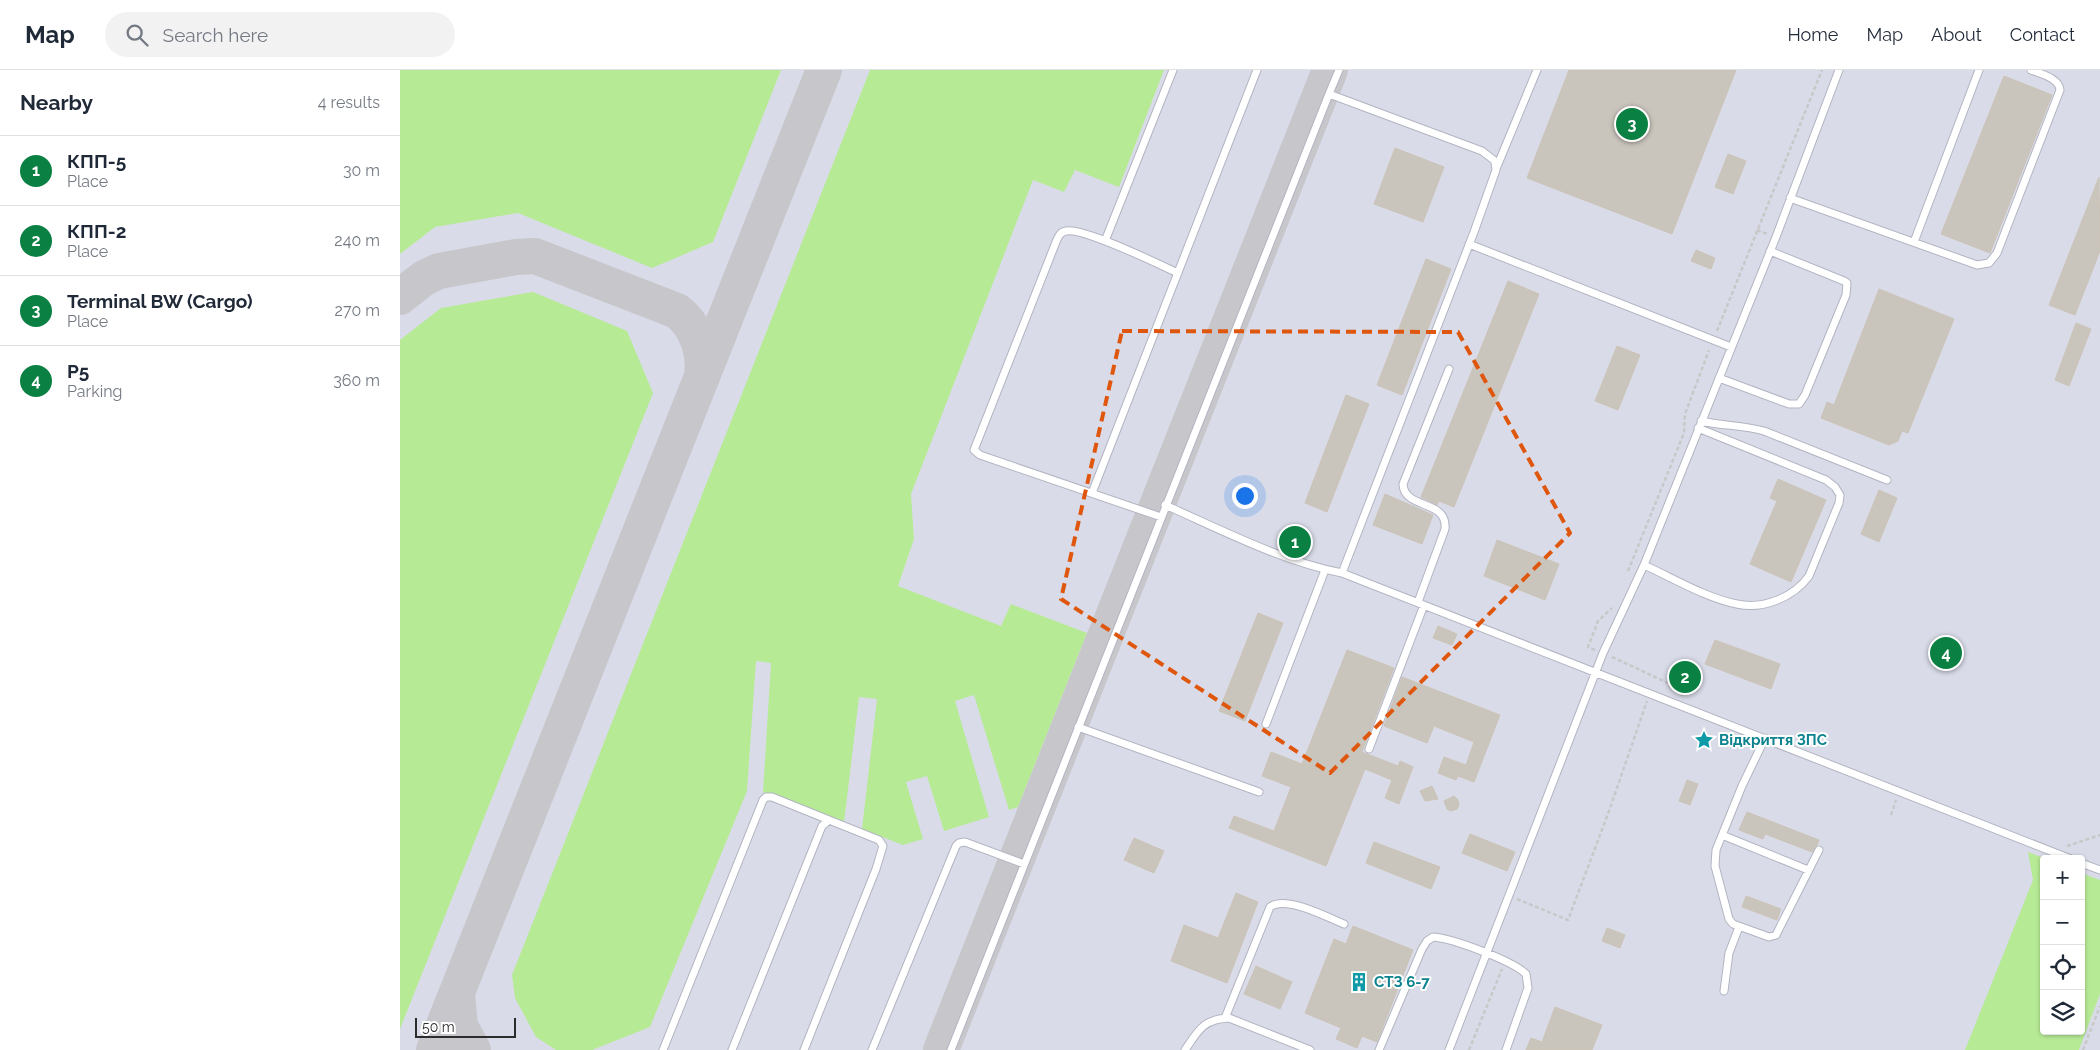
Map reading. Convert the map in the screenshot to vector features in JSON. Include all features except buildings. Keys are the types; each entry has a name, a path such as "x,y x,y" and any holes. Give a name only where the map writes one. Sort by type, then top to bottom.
{"lane":[{"path":"1105,241 1172,70"},
{"path":"1092,493 1257,70"},
{"path":"951,1050 1338,70"},
{"path":"1342,573 1496,170 1537,70"},
{"path":"1449,1050 1603,653 1644,565 1770,251 1839,70"},
{"path":"1914,242 1979,70"},
{"path":"1790,198 1977,265 1989,263 1995,256 2060,90 2059,84 2055,81 2030,70"},
{"path":"1329,94 1482,151 1495,161 1496,170"},
{"path":"1161,517 980,455 974,450 1059,235 1067,230 1077,232 1105,241 1178,273"},
{"path":"1469,244 1731,347"},
{"path":"1719,378 1789,404 1799,404 1805,395 1842,304 1848,288 1847,283 1831,274 1770,251"},
{"path":"1369,749 1421,604 1445,529 1445,521 1439,511 1408,496 1403,484 1449,368"},
{"path":"1700,425 1752,428 1764,431 1887,480"},
{"path":"1644,565 1716,598 1737,604 1757,604 1781,598 1802,586 1809,576 1839,504 1840,495 1835,487 1826,480 1700,425"},
{"path":"1165,505 1277,553 1325,570 1342,573 2061,855"},
{"path":"1266,724 1325,570"},
{"path":"1078,727 1259,792"},
{"path":"1765,738 1716,850 1715,866 1730,919 1738,927 1769,936 1776,935 1819,850"},
{"path":"663,1050 763,800 772,797 879,840 883,846 804,1050"},
{"path":"732,1050 822,826 829,820"},
{"path":"1722,835 1808,870"},
{"path":"872,1050 956,846 959,843 966,842 1024,864"},
{"path":"2085,864 2100,870"},
{"path":"1225,1018 1270,906 1279,902 1291,904 1344,924"},
{"path":"1724,992 1729,953 1738,927"},
{"path":"1380,1050 1422,949 1427,941 1433,937 1438,937 1505,961 1526,974 1528,988 1506,1050"},
{"path":"1185,1050 1204,1024 1218,1018 1239,1022 1310,1050"}],"path":[{"path":"1598,622 1588,647 1670,684"},
{"path":"1510,896 1568,920 1610,811 1655,676"},
{"path":"1681,687 1682,696"},
{"path":"2067,846 2100,835"},
{"path":"1469,1050 1505,961"},
{"path":"2083,1050 2100,1006"}],"highlighted area":[{"path":"1122,331 1458,332 1570,533 1330,773 1061,599"}],"shaded area":[{"path":"400,70 2100,70 2100,1050 400,1050"}],"green space":[{"path":"400,70 781,70 713,242 652,268 518,213 435,227 400,254"},
{"path":"870,70 1164,70 1119,187 1075,170 1064,192 1033,180 911,494 914,539 898,586 1001,626 1011,604 1087,633 1018,807 1009,810 974,695 955,701 989,817 944,831 927,776 906,782 923,839 903,845 862,829 877,699 859,697 844,823 763,792 771,663 756,661 747,791 650,1027 592,1050 556,1050 536,1037 515,998 512,975"},
{"path":"533,292 627,331 653,393 400,1029 400,340 441,308"},
{"path":"2028,852 2040,857 2040,1035 2085,1035 2079,1050 1965,1050 2033,880"},
{"path":"2085,874 2100,880 2100,994 2085,1034"}],"taxiway":[{"path":"434,1050 824,70"},
{"path":"941,1050 1330,70"},
{"path":"400,297 424,278 439,271 516,257 535,256 677,311 690,324 698,341 701,350 702,377"},
{"path":"457,994 460,1026 473,1050"}],"place":[{"name":"Terminal BW (Cargo)","path":"1632,124"},
{"name":"КПП-5","path":"1295,542"},
{"name":"P5","path":"1946,653"},
{"name":"КПП-2","path":"1685,677"},
{"name":"Відкриття ЗПС","path":"1704,740"},
{"name":"СТЗ 6-7","path":"1359,982"}]}
